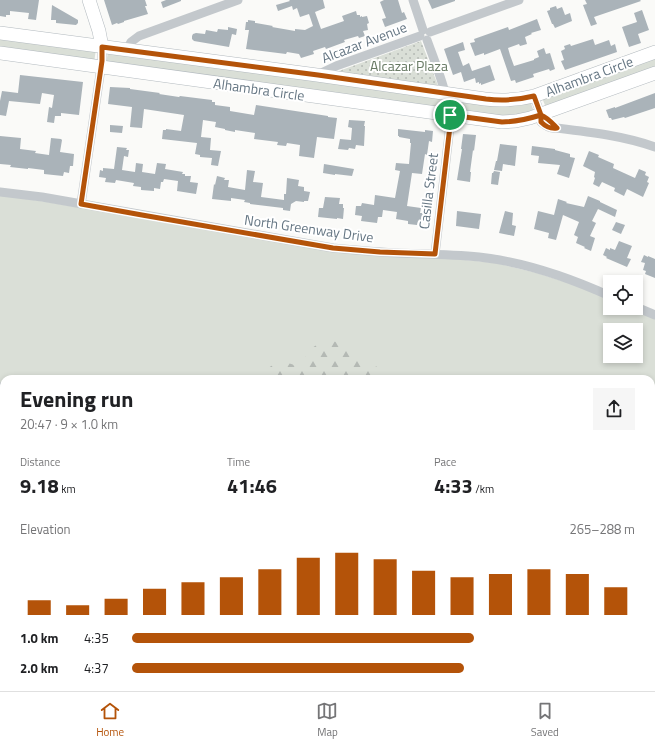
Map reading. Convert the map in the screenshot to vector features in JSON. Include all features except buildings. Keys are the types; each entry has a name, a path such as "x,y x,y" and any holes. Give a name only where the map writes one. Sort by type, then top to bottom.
{"street":[{"path":"81,204 103,53 99,31 89,0"},
{"path":"127,50 131,42 139,36 238,0"},
{"name":"Casilla Street","path":"413,0 446,93 450,115 435,254"},
{"name":"Alcazar Avenue","path":"318,75 336,66 519,0"},
{"name":"Alhambra Circle","path":"0,33 502,100 516,100 534,96 655,52"},
{"name":"Alhambra Circle","path":"0,53 502,122 523,120 541,115 655,74"},
{"path":"534,96 541,115 541,122 552,129 557,128 611,136 636,141 655,147"},
{"name":"North Greenway Drive","path":"0,192 42,197 333,248 479,257 524,265 564,277 603,293"},
{"path":"643,310 655,315"}],"green space":[{"path":"0,36 96,49 94,63 0,51"},
{"name":"Alcazar Plaza","path":"421,41 439,88 328,75"},
{"path":"108,51 442,98 446,110 106,65"},
{"path":"655,56 655,70 547,110 542,98"},
{"path":"456,99 530,101 535,114 508,118 458,111"},
{"path":"0,195 264,240 496,263 537,273 581,287 603,296 603,315 643,314 655,319 655,375 0,375"},
{"path":"332,341 341,344 359,360 374,364 380,375 264,375 269,368 275,364 288,363 300,365 312,348 325,342"}],"route":[{"path":"450,115 435,254 380,252 333,248 81,204 102,61 102,47 494,100 521,99 534,96 541,115 549,118 552,124 557,128 552,129 547,127 541,122 541,115 510,122 450,115"}]}
